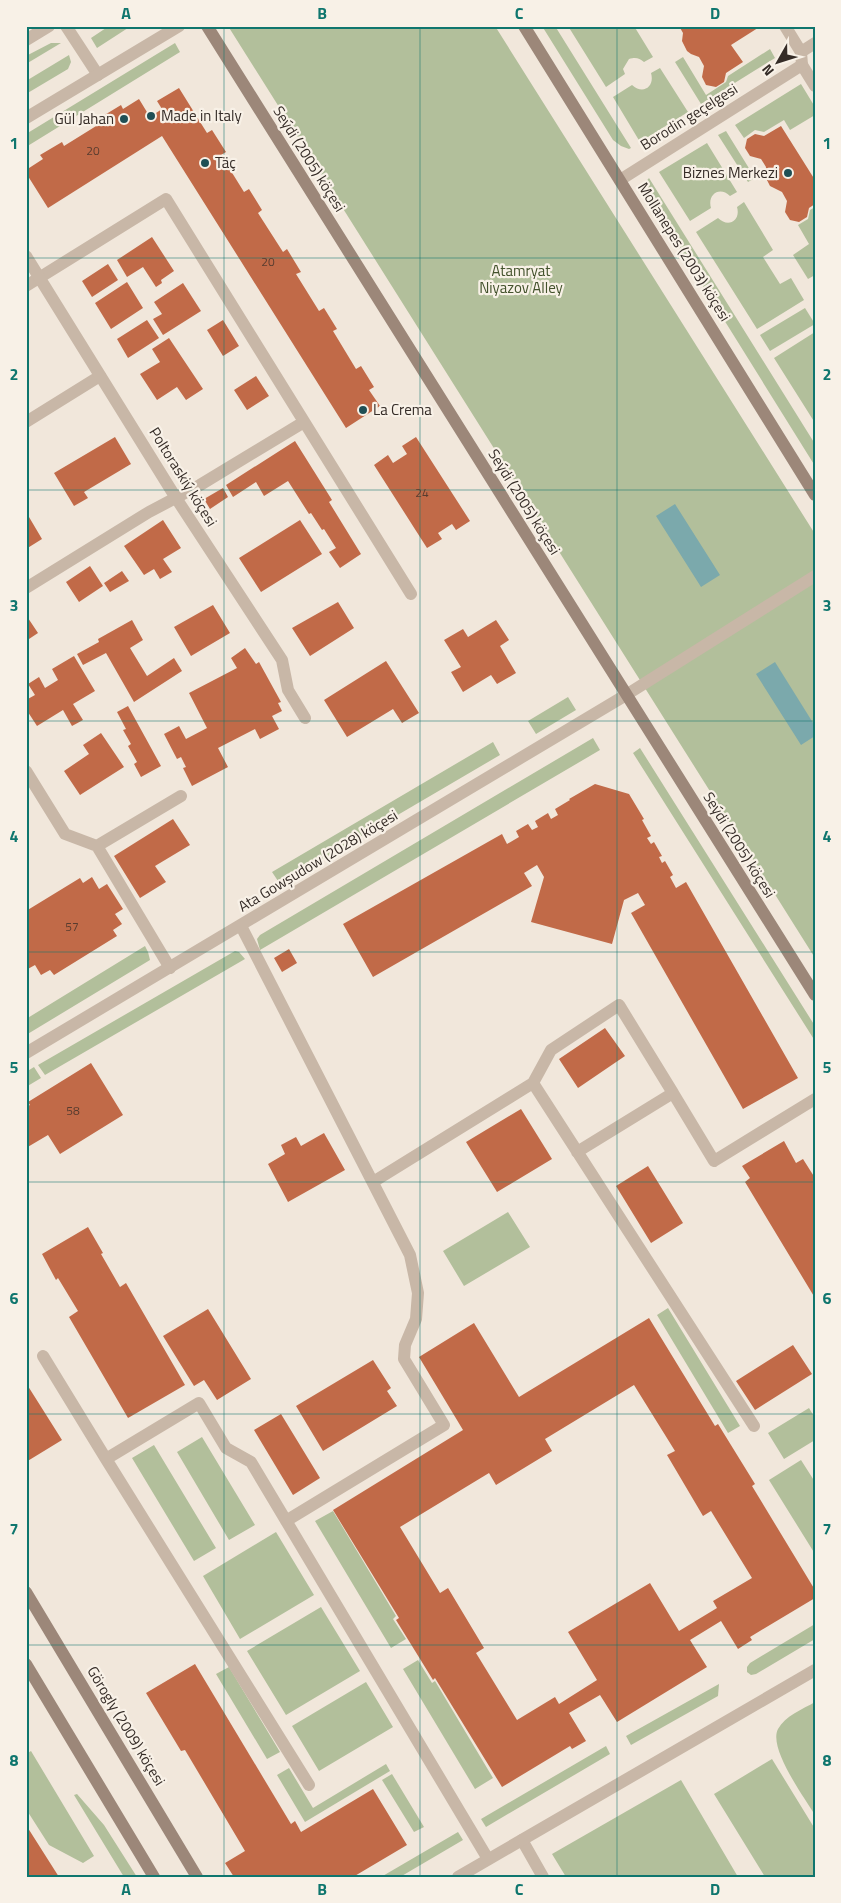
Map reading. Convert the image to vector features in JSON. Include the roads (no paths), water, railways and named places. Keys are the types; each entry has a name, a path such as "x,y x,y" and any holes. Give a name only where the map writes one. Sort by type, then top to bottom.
{"street":[{"path":"26,40 49,26"},
{"path":"66,26 98,75"},
{"path":"26,118 179,26"},
{"name":"Seýdi (2005) köçesi","path":"207,26 815,995"},
{"name":"Mollanepes (2003) köçesi","path":"524,26 815,495"},
{"path":"785,26 801,52 802,65 815,86"},
{"path":"801,52 815,43"},
{"name":"Borodin geçelgesi","path":"620,180 802,65"},
{"path":"26,286 166,199 411,594"},
{"name":"Poltoraskiý köçesi","path":"26,256 176,498 282,660 288,690 305,718"},
{"path":"26,422 100,376"},
{"path":"26,588 149,512 304,422"},
{"name":"Ata Gowşudow (2028) köçesi","path":"26,1053 626,695 815,576"},
{"path":"26,771 65,834 98,846 170,968"},
{"path":"98,846 181,796"},
{"path":"241,926 410,1255 418,1293 416,1319 405,1345 404,1359 444,1425 286,1521"},
{"path":"373,1182 533,1083 551,1050 619,1004 714,1160 815,1100"},
{"path":"533,1083 754,1426"},
{"path":"577,1152 673,1093"},
{"path":"43,1356 309,1785"},
{"path":"106,1459 199,1403 226,1448 251,1462 488,1859"},
{"name":"Görogly (2009) köçesi","path":"26,1592 198,1877"},
{"path":"26,1664 154,1877"},
{"path":"458,1877 815,1670"},
{"path":"522,1840 543,1877"}],"water":[{"path":"675,504 720,575 701,587 656,516"},
{"path":"775,662 815,726 815,736 801,745 756,674"}],"place":[{"name":"Made in Italy","path":"151,116"},
{"name":"Gül Jahan","path":"124,119"},
{"name":"Täç","path":"205,163"},
{"name":"Biznes Merkezi","path":"788,173"},
{"name":"La Crema","path":"363,410"}],"park label":[{"name":"Atamryat Niyazov Alley","path":"521,280"}]}
